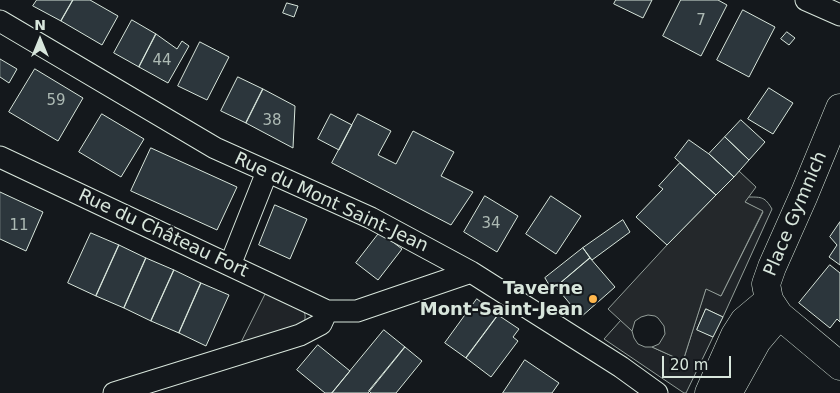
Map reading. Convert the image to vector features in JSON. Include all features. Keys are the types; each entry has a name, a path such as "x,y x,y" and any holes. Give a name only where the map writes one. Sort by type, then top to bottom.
{"main road":[{"name":"Place Gymnich","path":"709,393 735,335 744,321 774,308 766,284 840,108"},
{"path":"728,393 774,308 840,366"}],"street":[{"path":"806,0 840,15"},
{"name":"Rue du Mont Saint-Jean","path":"0,21 215,148 371,218 471,272 621,367 657,393"},
{"name":"Rue du Château Fort","path":"0,156 327,311 357,311 471,272"},
{"path":"230,265 267,172"},
{"path":"114,393 300,335 320,324 327,311"}],"shaded area":[{"path":"739,171 756,187 745,202 763,211 721,296 706,289 683,361 652,347 659,344 665,334 664,326 658,318 648,315 641,317 635,321 632,331 608,309"},
{"path":"749,197 763,198 772,209 723,317 706,309 697,329 713,337 686,393 684,393 604,339 621,320 632,331 638,344 652,347 683,361 706,288 721,296 763,212 745,202"},
{"path":"267,291 302,308 305,316 303,325 240,345"}],"building":[{"path":"37,0 73,0 61,21 33,6"},
{"path":"73,0 90,0 118,16 102,45 61,21"},
{"path":"616,0 652,0 643,18 614,4"},
{"path":"681,0 718,0 727,5 701,56 663,36"},
{"path":"287,3 298,6 294,17 283,13"},
{"path":"743,10 775,27 749,77 717,60"},
{"path":"132,20 156,34 139,67 114,53"},
{"path":"787,32 795,38 789,45 781,39"},
{"path":"156,34 177,49 182,41 189,46 168,83 139,67"},
{"path":"200,42 229,57 207,100 178,86"},
{"path":"0,59 17,69 9,83 0,77"},
{"path":"35,69 83,98 58,141 9,112"},
{"path":"238,77 263,89 246,123 221,111"},
{"path":"769,88 793,103 773,134 748,119"},
{"path":"263,89 295,106 293,148 246,123"},
{"path":"102,114 144,139 121,177 79,152"},
{"path":"331,114 352,125 339,150 318,139"},
{"path":"358,114 391,131 378,155 396,164 413,131 454,152 441,176 473,192 451,225 332,163"},
{"path":"741,120 765,142 749,160 725,137"},
{"path":"725,137 749,160 734,177 709,154"},
{"path":"689,140 709,154 734,177 716,195 675,158"},
{"path":"151,148 237,187 217,230 131,191"},
{"path":"680,163 716,195 667,245 636,217 663,189 659,186"},
{"path":"0,192 43,212 26,251 0,239"},
{"path":"485,196 518,216 497,252 464,232"},
{"path":"551,196 581,216 556,254 526,234"},
{"path":"275,205 307,219 290,259 259,245"},
{"path":"623,220 630,232 592,260 583,248"},
{"path":"840,222 840,265 829,257 837,245 830,237"},
{"path":"380,232 402,249 378,280 356,263"},
{"path":"91,233 119,245 96,296 68,283"},
{"path":"119,245 146,258 124,308 96,296"},
{"path":"583,248 590,258 552,290 545,278"},
{"path":"146,258 174,270 151,321 124,308"},
{"path":"590,258 615,287 581,317 556,287"},
{"path":"830,265 840,273 840,322 837,319 830,328 799,303"},
{"path":"174,270 201,283 179,333 151,321"},
{"path":"201,283 229,295 206,346 179,333"},
{"path":"477,299 498,315 466,358 445,343"},
{"path":"706,309 723,317 713,337 697,330"},
{"path":"498,315 519,329 513,337 518,341 491,377 466,358"},
{"path":"384,330 405,347 368,393 332,393"},
{"path":"318,345 350,371 332,393 325,393 297,370"},
{"path":"405,347 422,361 396,393 371,393 369,391"},
{"path":"525,360 559,383 552,393 503,393"}],"place":[{"name":"Taverne Mont-Saint-Jean","path":"593,299"}]}
